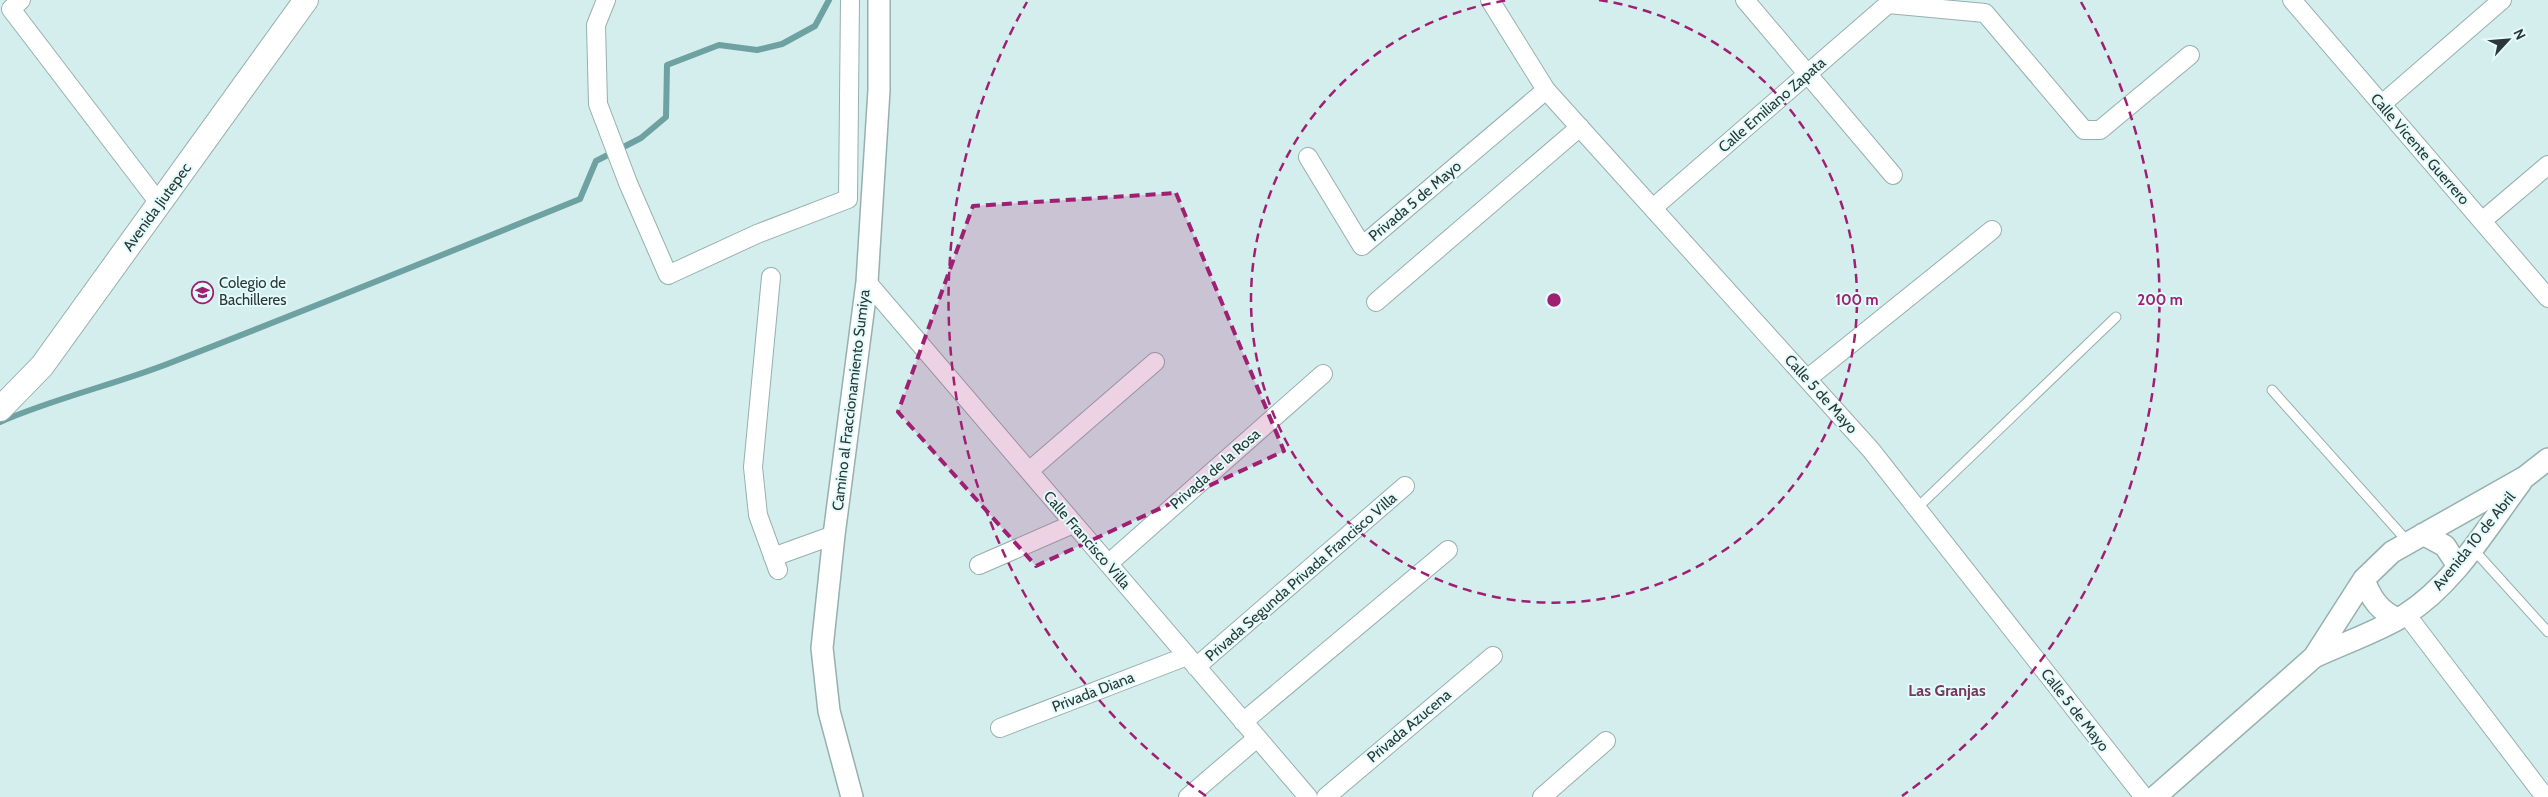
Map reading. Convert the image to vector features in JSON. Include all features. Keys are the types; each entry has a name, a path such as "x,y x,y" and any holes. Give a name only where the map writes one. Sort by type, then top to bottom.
{"main road":[{"name":"Avenida Jiutepec","path":"0,409 42,366 306,0"}],"street":[{"path":"21,0 11,9 160,204"},
{"path":"606,0 596,25 598,104 628,182 668,275 757,234 848,199 850,0"},
{"name":"Camino al Fraccionamiento Sumiya","path":"852,797 829,711 822,648 834,535 867,282 879,90 879,0"},
{"name":"Calle 5 de Mayo","path":"1490,0 1546,90 1871,450 2144,797"},
{"path":"1745,0 1893,174"},
{"name":"Calle Vicente Guerrero","path":"2292,0 2548,298"},
{"path":"2382,104 2502,0"},
{"path":"1888,2 1985,12 2084,130 2100,130 2190,55"},
{"name":"Calle Emiliano Zapata","path":"1653,208 1888,2"},
{"name":"Privada 5 de Mayo","path":"1308,157 1362,246 1546,90"},
{"path":"1376,302 1580,127"},
{"path":"2482,221 2548,165"},
{"path":"1808,379 1992,230"},
{"path":"771,278 753,467 758,514 776,564 834,535"},
{"name":"Calle Francisco Villa","path":"867,282 1308,797"},
{"path":"1029,471 1155,362"},
{"name":"Privada de la Rosa","path":"1108,564 1323,374"},
{"name":"Avenida 10 de Abril","path":"2155,797 2314,657 2364,580 2392,552 2525,477 2548,459"},
{"name":"Avenida 10 de Abril","path":"2314,657 2402,616 2430,596 2458,566 2525,477"},
{"name":"Privada Segunda Privada Francisco Villa","path":"1191,662 1405,486"},
{"path":"979,565 1073,524"},
{"path":"2416,538 2445,546 2458,566"},
{"path":"1243,722 1448,550"},
{"path":"2364,580 2367,590 2376,604 2386,614 2402,616 2545,797"},
{"name":"Privada Azucena","path":"1326,797 1493,656"},
{"name":"Privada Diana","path":"1000,728 1191,662"},
{"path":"1188,797 1257,738"},
{"path":"1542,797 1606,741"}],"lane":[{"path":"1917,508 2116,317"},
{"path":"2272,390 2416,538"},
{"path":"2472,548 2548,632"}],"highlighted area":[{"path":"1176,193 1284,451 1036,566 898,412 973,206"}],"waterway":[{"path":"0,422 43,405 132,377 175,361 580,199 596,161 641,138 666,117 667,65 719,45 757,50 782,44 815,26 829,0"}],"place":[{"name":"Colegio de Bachilleres","path":"203,292"}],"district":[{"name":"Las Granjas","path":"1947,690"}]}
